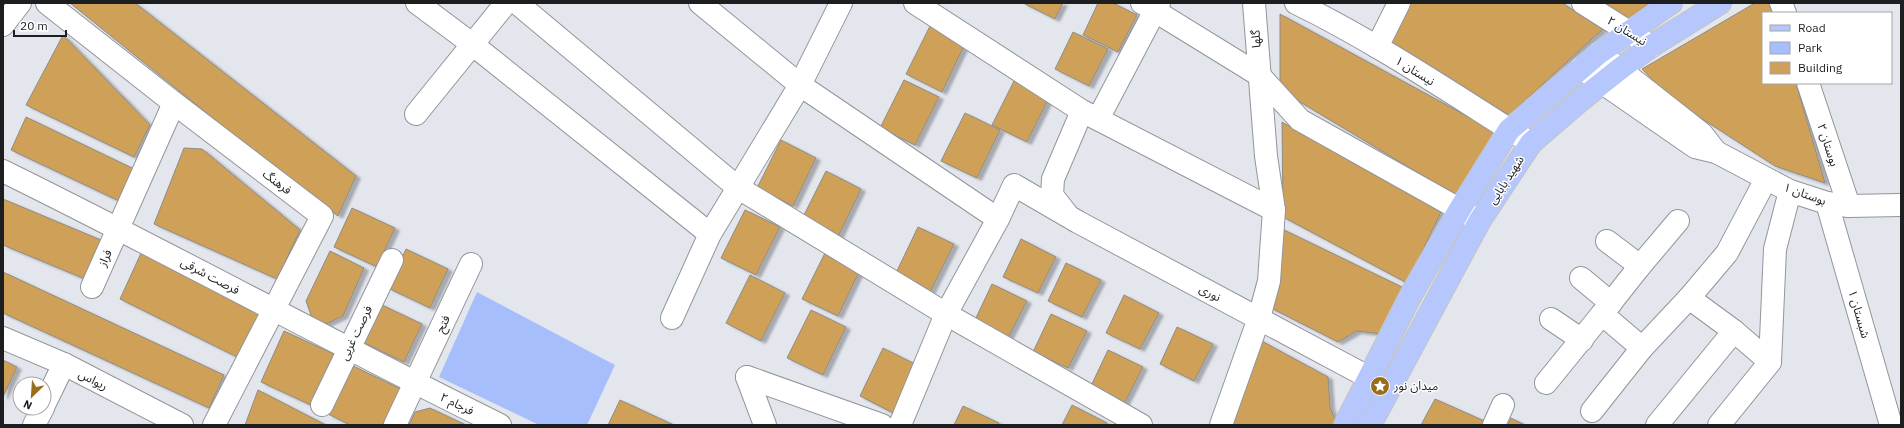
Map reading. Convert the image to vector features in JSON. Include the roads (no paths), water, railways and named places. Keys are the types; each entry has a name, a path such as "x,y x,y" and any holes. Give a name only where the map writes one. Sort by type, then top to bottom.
{"main road":[{"name":"شهید بابایی","path":"1345,425 1368,377 1411,295 1460,209 1510,130 1599,53 1671,3"},
{"name":"شهید بابایی","path":"1370,425 1480,220 1531,143 1602,82 1651,46 1720,3"}],"street":[{"path":"3,25 20,3"},
{"name":"فرهنگ","path":"48,3 174,104 322,216 214,425"},
{"path":"417,3 472,44 710,234"},
{"path":"416,114 506,3"},
{"path":"517,3 737,187 946,314 1141,425"},
{"path":"700,3 800,85 998,219 946,314 900,425"},
{"path":"672,318 710,234 800,85 841,3"},
{"path":"915,3 1090,115 1274,210"},
{"name":"گلها","path":"1221,425 1259,318 1268,281 1274,210 1266,156 1254,3"},
{"name":"نیستان ۱","path":"1296,3 1327,10 1377,47 1531,143"},
{"path":"1377,47 1399,3"},
{"name":"نیستان ۲","path":"1583,3 1651,46"},
{"path":"1061,212 1052,195 1053,179 1152,5 1259,75 1300,120 1480,220"},
{"name":"بوستان ۱","path":"1599,53 1621,68 1702,134 1716,152"},
{"name":"بوستان ۱","path":"1581,68 1695,147 1716,152 1790,191 1827,203 1849,206 1901,205"},
{"name":"بوستان ۲","path":"1808,84 1849,206"},
{"name":"فراز","path":"92,287 174,104"},
{"name":"فرصت شرقی","path":"3,171 118,228 415,383"},
{"path":"1592,411 1642,348 1689,298 1727,254 1766,178"},
{"name":"نوری","path":"998,219 1014,185 1061,212 1368,377"},
{"path":"1719,425 1770,362 1775,249 1790,191"},
{"name":"شبستان ۱","path":"1827,203 1891,425"},
{"path":"1546,383 1678,221"},
{"path":"1607,242 1640,266"},
{"name":"فرصت غربی","path":"322,406 392,260"},
{"name":"فتح","path":"395,425 471,264"},
{"path":"1581,278 1642,348"},
{"path":"1689,298 1734,331 1770,362"},
{"path":"1552,319 1582,340"},
{"path":"1658,425 1734,331"},
{"name":"ریواس","path":"3,338 64,364 182,425"},
{"path":"52,389 64,364"},
{"path":"765,425 747,377 882,425"},
{"name":"فرجام ۲","path":"415,383 500,425"},
{"path":"1494,425 1503,405"},
{"path":"34,425 38,416"}],"place":[{"name":"میدان نور","path":"1380,386"}]}
